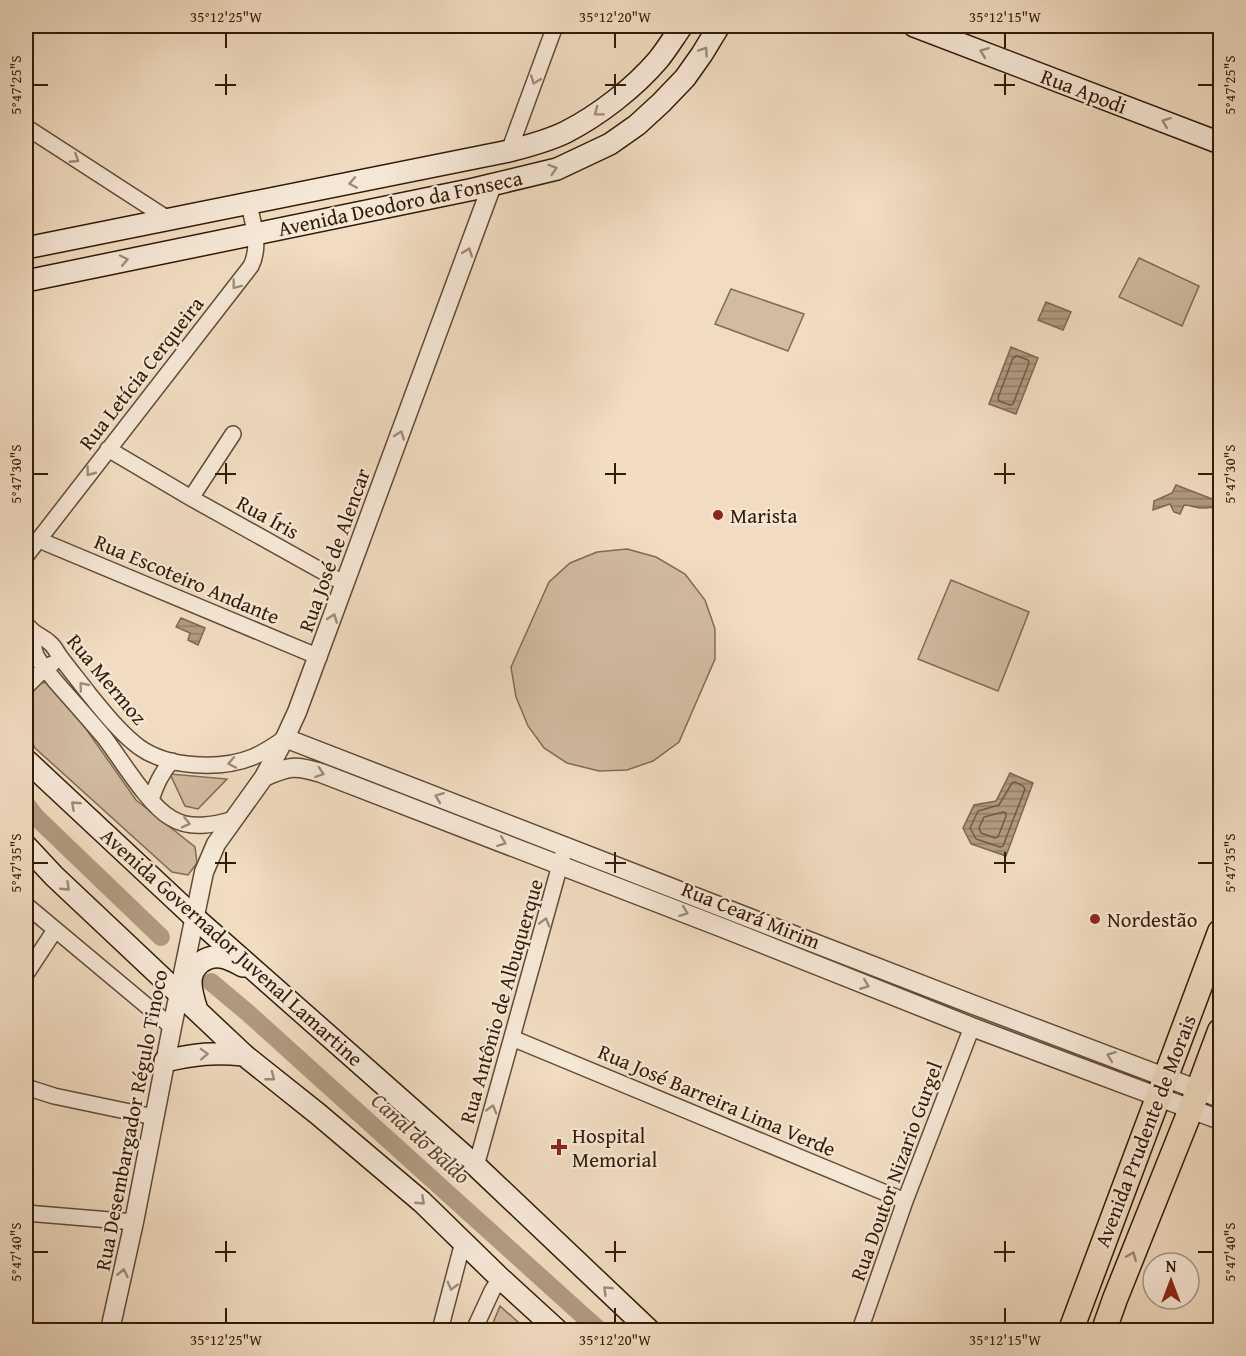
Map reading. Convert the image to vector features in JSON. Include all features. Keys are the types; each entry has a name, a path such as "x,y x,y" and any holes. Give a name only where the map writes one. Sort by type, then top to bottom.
{"main road":[{"name":"Avenida Deodoro da Fonseca","path":"26,248 533,145 565,132 592,117 639,80 682,26"},
{"name":"Avenida Deodoro da Fonseca","path":"26,280 492,185 557,169 610,144 637,125 685,78 719,26"},
{"name":"Rua Apodi","path":"914,26 1221,143"},
{"path":"393,175 382,186 381,194 393,205"},
{"path":"85,236 93,266"},
{"name":"Avenida Governador Juvenal Lamartine","path":"26,760 194,917 476,1166 650,1330"},
{"path":"26,846 54,876 244,1055 422,1202 557,1330"},
{"name":"Avenida Prudente de Morais","path":"1071,1330 1221,932"},
{"path":"198,1013 191,989 191,980 193,970 202,961 210,957 221,957 240,964 262,977"},
{"name":"Avenida Prudente de Morais","path":"1104,1330 1221,1031"},
{"path":"165,1061 192,1054 244,1055"},
{"path":"1115,1299 1106,1289 1105,1278 1116,1208"}],"street":[{"path":"509,151 555,26"},
{"path":"26,127 168,219"},
{"name":"Rua José de Alencar","path":"194,917 204,872 216,844 264,777 297,712 492,185"},
{"name":"Rua Letícia Cerqueira","path":"26,555 251,266 255,255 255,233 249,204"},
{"path":"191,498 233,434"},
{"name":"Rua Íris","path":"108,448 191,498 345,584"},
{"name":"Rua Escoteiro Andante","path":"39,540 319,657"},
{"name":"Rua Mermoz","path":"29,628 51,644 121,731 152,756 194,765 216,765 254,757 285,738"},
{"name":"Rua Mermoz","path":"29,628 30,659 46,669 104,737 151,800 171,818 182,823 208,825 234,819"},
{"path":"30,659 51,644"},
{"path":"26,687 60,657"},
{"name":"Rua Ceará Mirim","path":"285,738 377,773 712,923 972,1027 1162,1087"},
{"path":"151,800 156,784 172,761"},
{"name":"Rua Ceará Mirim","path":"264,777 284,768 308,769 563,856 1194,1099 1221,1120"},
{"name":"Rua Antônio de Albuquerque","path":"476,1166 563,856"},
{"path":"26,905 172,1027"},
{"name":"Rua Desembargador Régulo Tinoco","path":"110,1330 134,1222 194,917"},
{"path":"26,974 55,930"},
{"name":"Rua Doutor Nizario Gurgel","path":"860,1330 905,1201 972,1027"},
{"name":"Rua José Barreira Lima Verde","path":"512,1038 905,1201"},
{"path":"26,1087 54,1096 154,1117"},
{"name":"Rua Ceará Mirim","path":"1194,1099 1221,1098"},
{"path":"26,1213 134,1222"},
{"path":"440,1330 463,1242"},
{"path":"474,1330 500,1278"}],"shaded area":[{"path":"1139,258 1199,286 1182,326 1119,297"},
{"path":"731,289 804,314 788,351 715,324"},
{"path":"627,549 656,557 685,574 705,600 715,629 715,659 679,742 653,761 627,770 599,771 567,763 544,748 528,726 516,697 511,667 549,582 570,563 597,552"},
{"path":"951,580 1029,612 998,691 918,659"},
{"path":"53,682 136,800 195,847 197,863 188,875 172,872 35,748 26,728 26,699 37,683"},
{"path":"170,774 227,779 198,809 185,806"},
{"path":"500,1306 527,1330 490,1330"}],"water":[{"path":"1046,302 1071,312 1063,330 1038,320"},
{"path":"1011,347 1038,358 1016,414 989,404"},
{"path":"1176,485 1220,502 1220,515 1216,508 1186,505 1180,514 1174,512 1170,504 1153,510 1154,501 1172,493"},
{"path":"181,618 205,628 198,645 188,640 190,633 176,627"},
{"path":"1010,773 1033,783 1006,856 971,844 963,828 974,805 996,801"}],"waterway":[{"name":"Canal do Baldo","path":"26,804 35,816 161,937"},
{"name":"Canal do Baldo","path":"211,982 599,1330"}],"place":[{"name":"Marista","path":"718,515"},
{"name":"Nordestão","path":"1095,919"},
{"name":"Hospital Memorial","path":"559,1147"}]}
